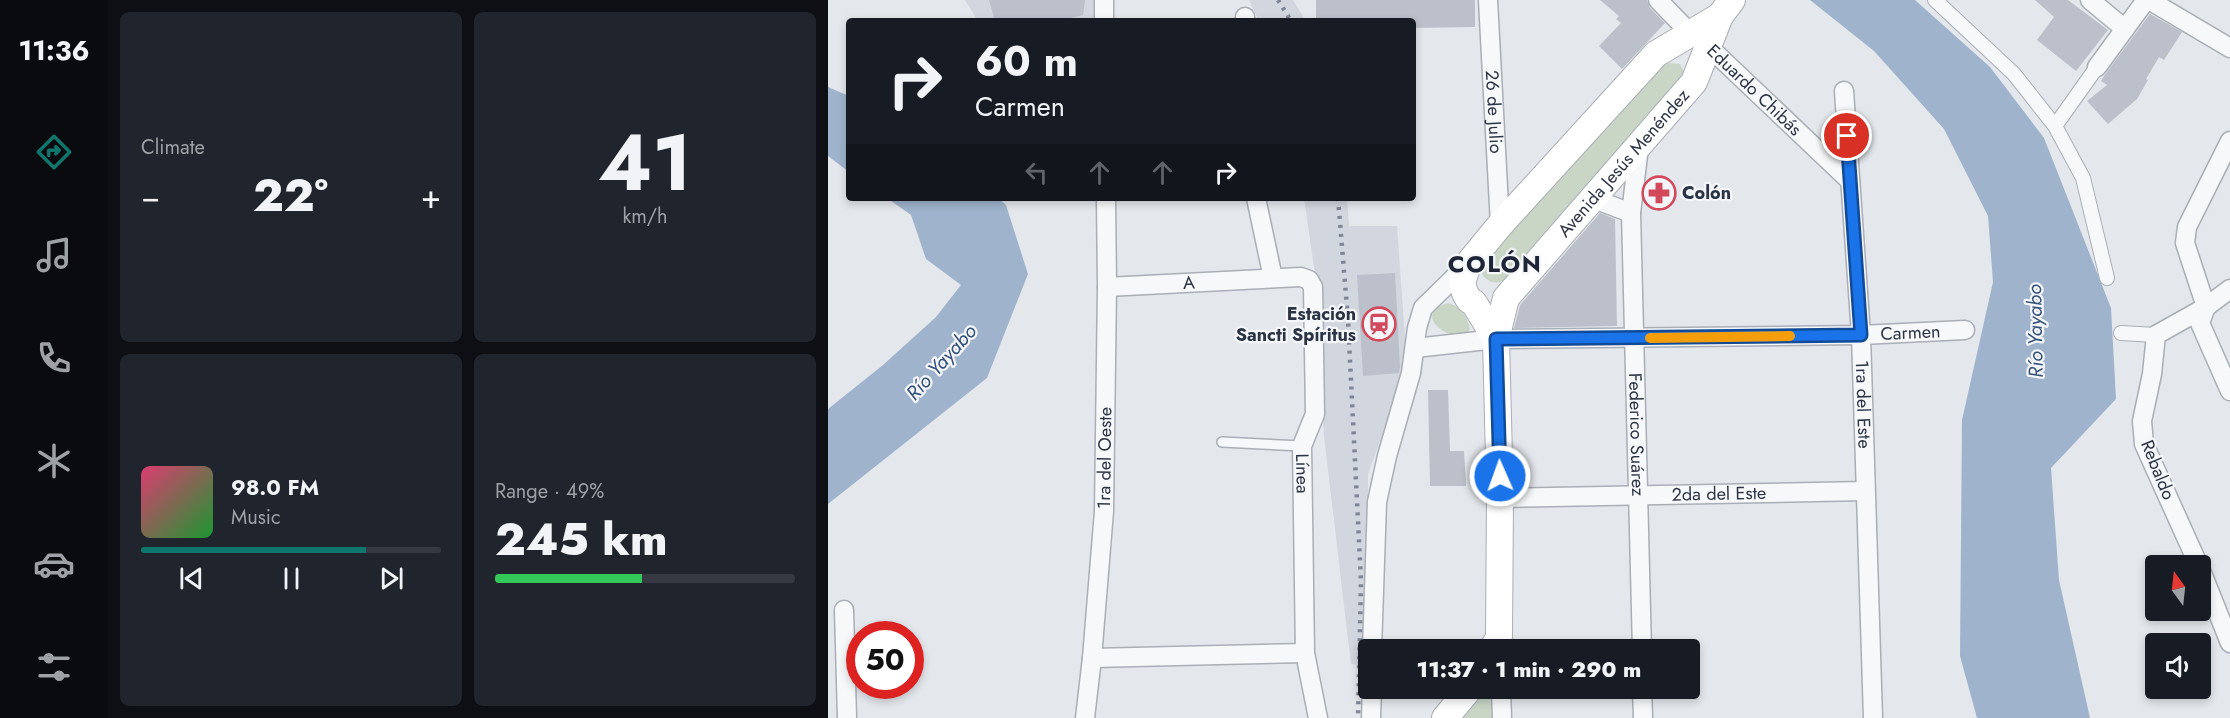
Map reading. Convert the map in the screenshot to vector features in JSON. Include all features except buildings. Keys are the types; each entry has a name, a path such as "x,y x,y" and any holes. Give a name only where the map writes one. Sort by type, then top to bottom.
{"main road":[{"name":"Avenida Jesús Menéndez","path":"1506,298 1694,82 1699,39 1727,7"},
{"path":"1496,339 1474,303 1465,293 1462,283 1468,264 1500,225 1656,54 1699,39"},
{"path":"1656,54 1672,50 1690,52 1697,62 1694,82"},
{"path":"1474,303 1487,303 1506,298 1496,339 1500,498 1497,639"},
{"path":"1444,718 1460,699"}],"street":[{"path":"1104,0 1104,18"},
{"name":"26 de Julio","path":"1488,0 1500,225"},
{"name":"Eduardo Chibás","path":"1658,0 1850,182"},
{"path":"1935,0 2014,74 2055,126 2084,178 2107,278"},
{"path":"2090,0 2125,29"},
{"path":"2055,126 2147,0 2230,48"},
{"name":"1ra del Este","path":"1844,91 1861,335 1873,718"},
{"path":"2230,141 2187,227 2185,243 2206,306 2200,324 2230,391"},
{"name":"Federico Suárez","path":"1639,147 1631,213 1642,639"},
{"path":"1594,199 1631,213"},
{"name":"1ra del Oeste","path":"1085,718 1104,511 1106,201"},
{"path":"1257,201 1273,278"},
{"path":"1372,639 1377,502 1387,456 1411,374 1417,328 1423,308 1468,264"},
{"name":"Línea","path":"1273,278 1301,277 1309,280 1313,287 1315,414 1302,446 1305,653 1318,718"},
{"name":"A","path":"1107,287 1273,278"},
{"path":"2121,333 2156,335 2230,289"},
{"name":"Carmen","path":"1496,339 1861,335 1965,330"},
{"name":"Rebaldo","path":"2156,335 2152,374 2142,421 2144,444 2195,555"},
{"path":"1415,348 1496,339"},
{"name":"2da del Este","path":"1500,498 1865,491"},
{"name":"Rebaldo","path":"2211,595 2230,643"},
{"path":"844,610 847,718"},
{"path":"1092,658 1305,653"},
{"path":"1371,718 1372,699"},
{"path":"1501,699 1502,718"},
{"path":"1642,699 1643,718"}],"lane":[{"path":"1222,442 1302,446"}],"shaded area":[{"path":"965,0 1096,0 1096,18 976,18"},
{"path":"1249,0 1293,0 1304,18 1258,18"},
{"name":"Estación Sancti Spíritus","path":"1304,201 1347,201 1349,226 1397,226 1407,367 1368,474 1368,639 1358,639 1358,665 1351,664 1324,436 1316,281"}],"green space":[{"path":"1668,63 1680,64 1685,74 1684,82 1504,281 1489,281 1482,274 1483,263 1660,68"},
{"path":"1448,303 1460,309 1465,316 1470,329 1465,336 1448,333 1435,324 1432,318 1433,313 1438,307"},
{"path":"1478,699 1491,699 1492,718 1462,718"}],"water":[{"name":"Río Yayabo","path":"1810,0 1915,0 1990,67 2044,138 2111,308 2116,399 2051,468 2059,580 2090,718 1977,718 1960,656 1962,420 1993,282 1988,216 1944,129 1874,51"},
{"path":"828,87 846,95 846,170 828,156"},
{"name":"Río Yayabo","path":"891,201 1001,201 1006,205 1028,274 987,378 828,504 828,409 883,365 936,317 961,285 926,259 911,215"}],"railway":[{"path":"1278,0 1289,18"},
{"path":"1338,201 1348,320 1361,581 1358,718"}],"slow traffic":[{"path":"1650,338 1790,336"}],"place":[{"name":"Colón","path":"1659,193"},
{"name":"Estación Sancti Spíritus","path":"1379,324"}],"district":[{"name":"COLÓN","path":"1495,264"}],"route":[{"path":"1500,476 1496,339 1861,335 1847,136"}]}
